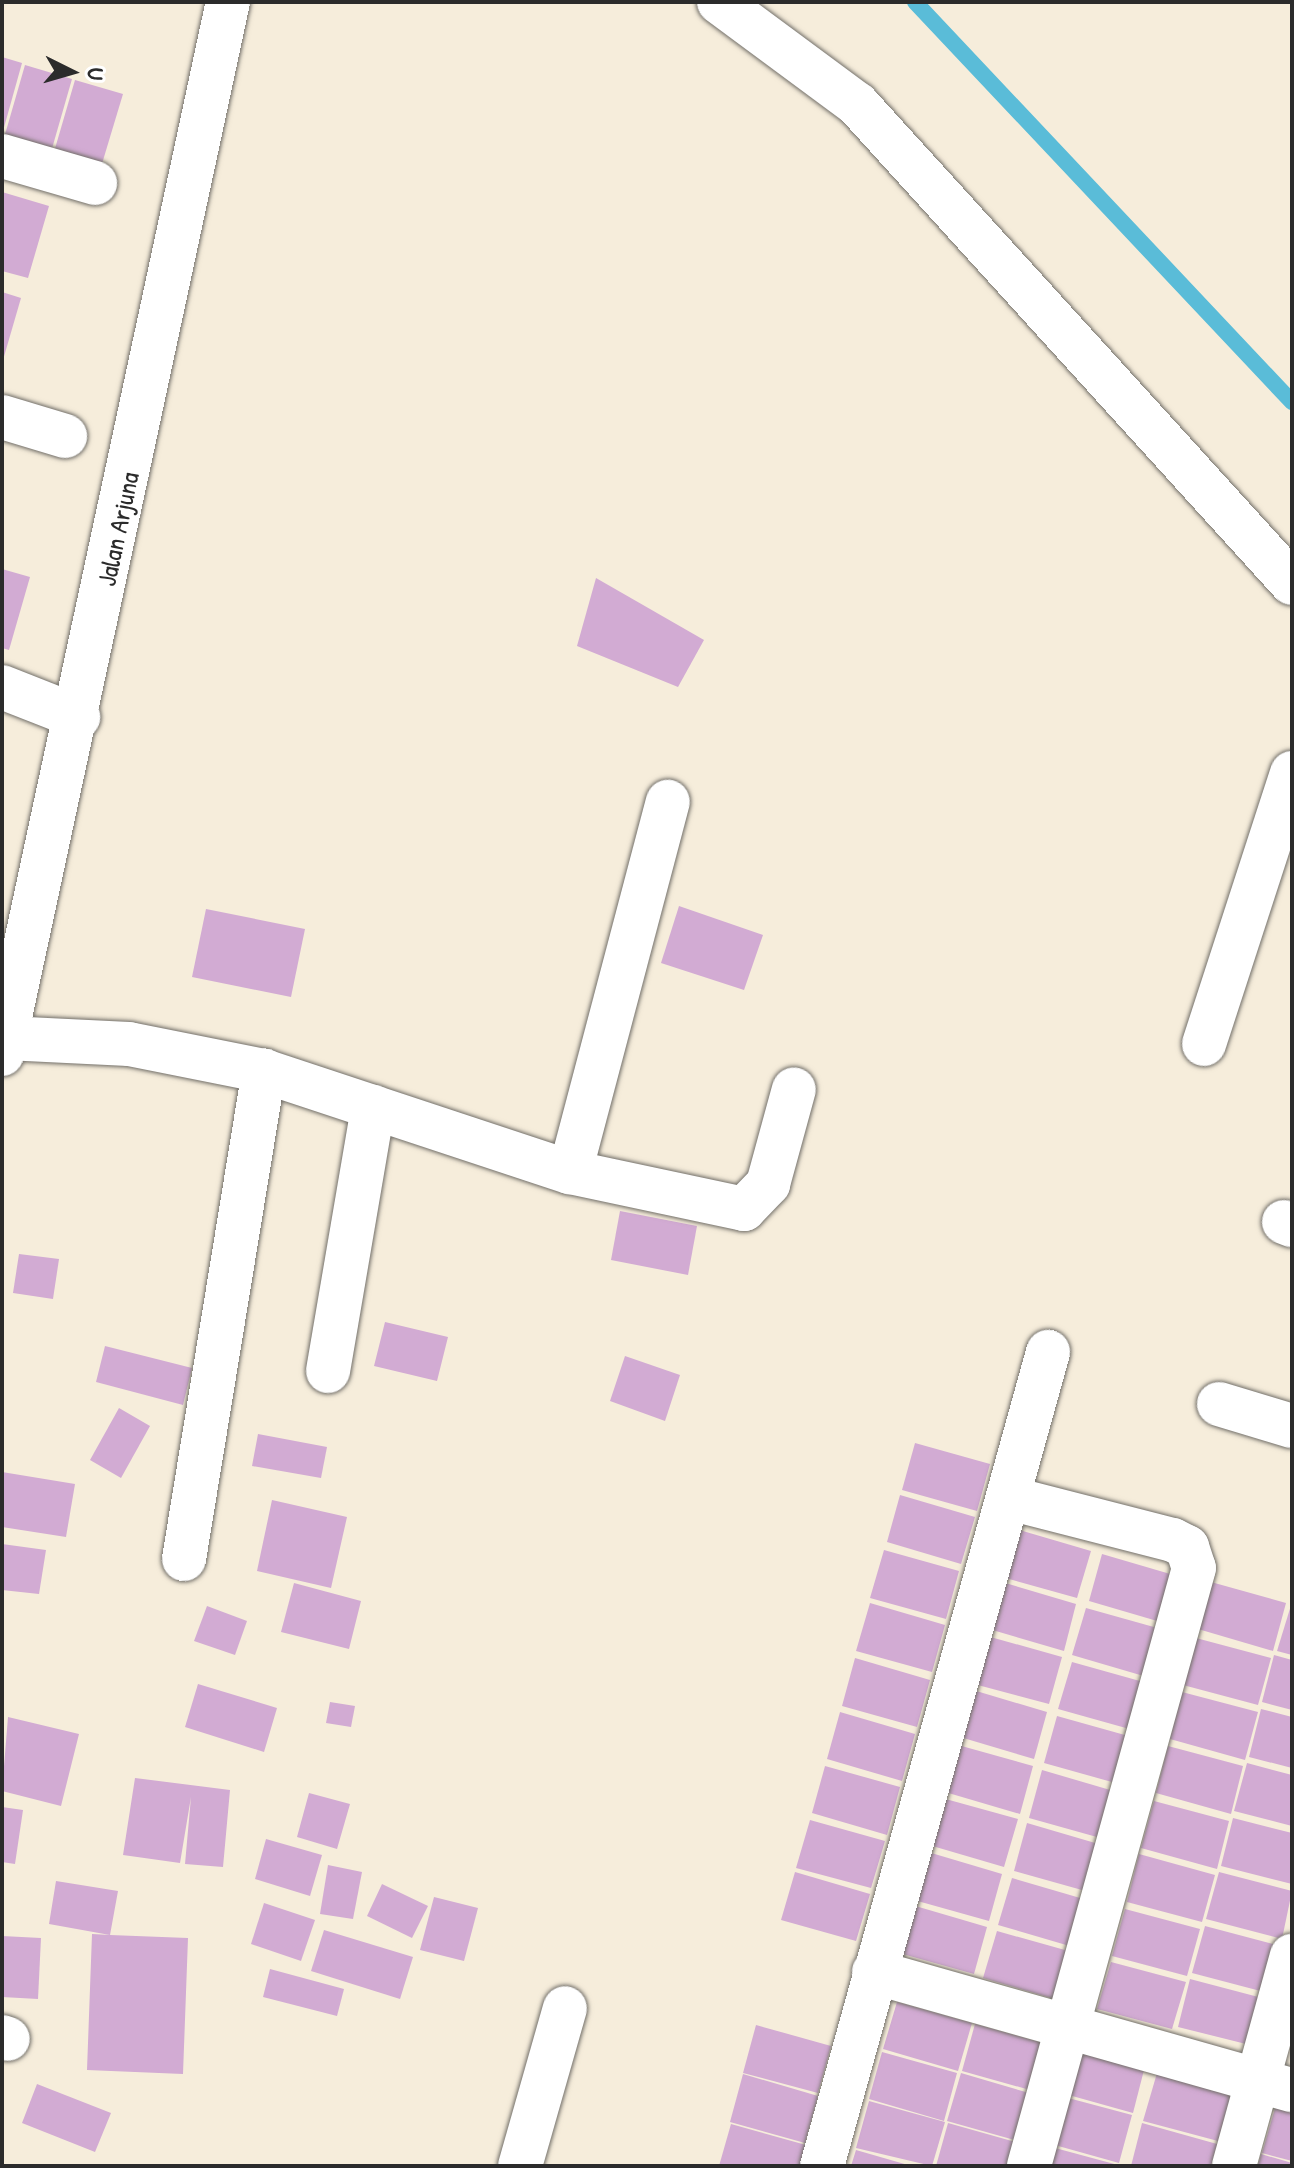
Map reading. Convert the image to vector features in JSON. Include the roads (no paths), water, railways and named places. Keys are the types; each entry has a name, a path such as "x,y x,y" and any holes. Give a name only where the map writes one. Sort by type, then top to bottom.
{"street":[{"name":"Jalan Arjuna","path":"4,1046 78,717 228,2"},
{"path":"719,2 857,104 1292,583"},
{"path":"2,156 95,183"},
{"path":"2,417 65,436"},
{"path":"2,687 78,717"},
{"path":"1204,1044 1292,773"},
{"path":"570,1172 668,802"},
{"path":"4,1046 129,1044 264,1071 570,1172 744,1209 768,1184 794,1089"},
{"path":"184,1559 264,1071"},
{"path":"328,1371 373,1107"},
{"path":"822,2166 1048,1352"},
{"path":"1219,1404 1292,1426"},
{"path":"1009,1498 1173,1540 1193,1556 1029,2166"},
{"path":"1234,2166 1275,2085 1292,1956"},
{"path":"874,1972 1067,2030 1275,2085"},
{"path":"520,2166 565,2008"}],"waterway":[{"path":"915,2 1292,402"}]}
